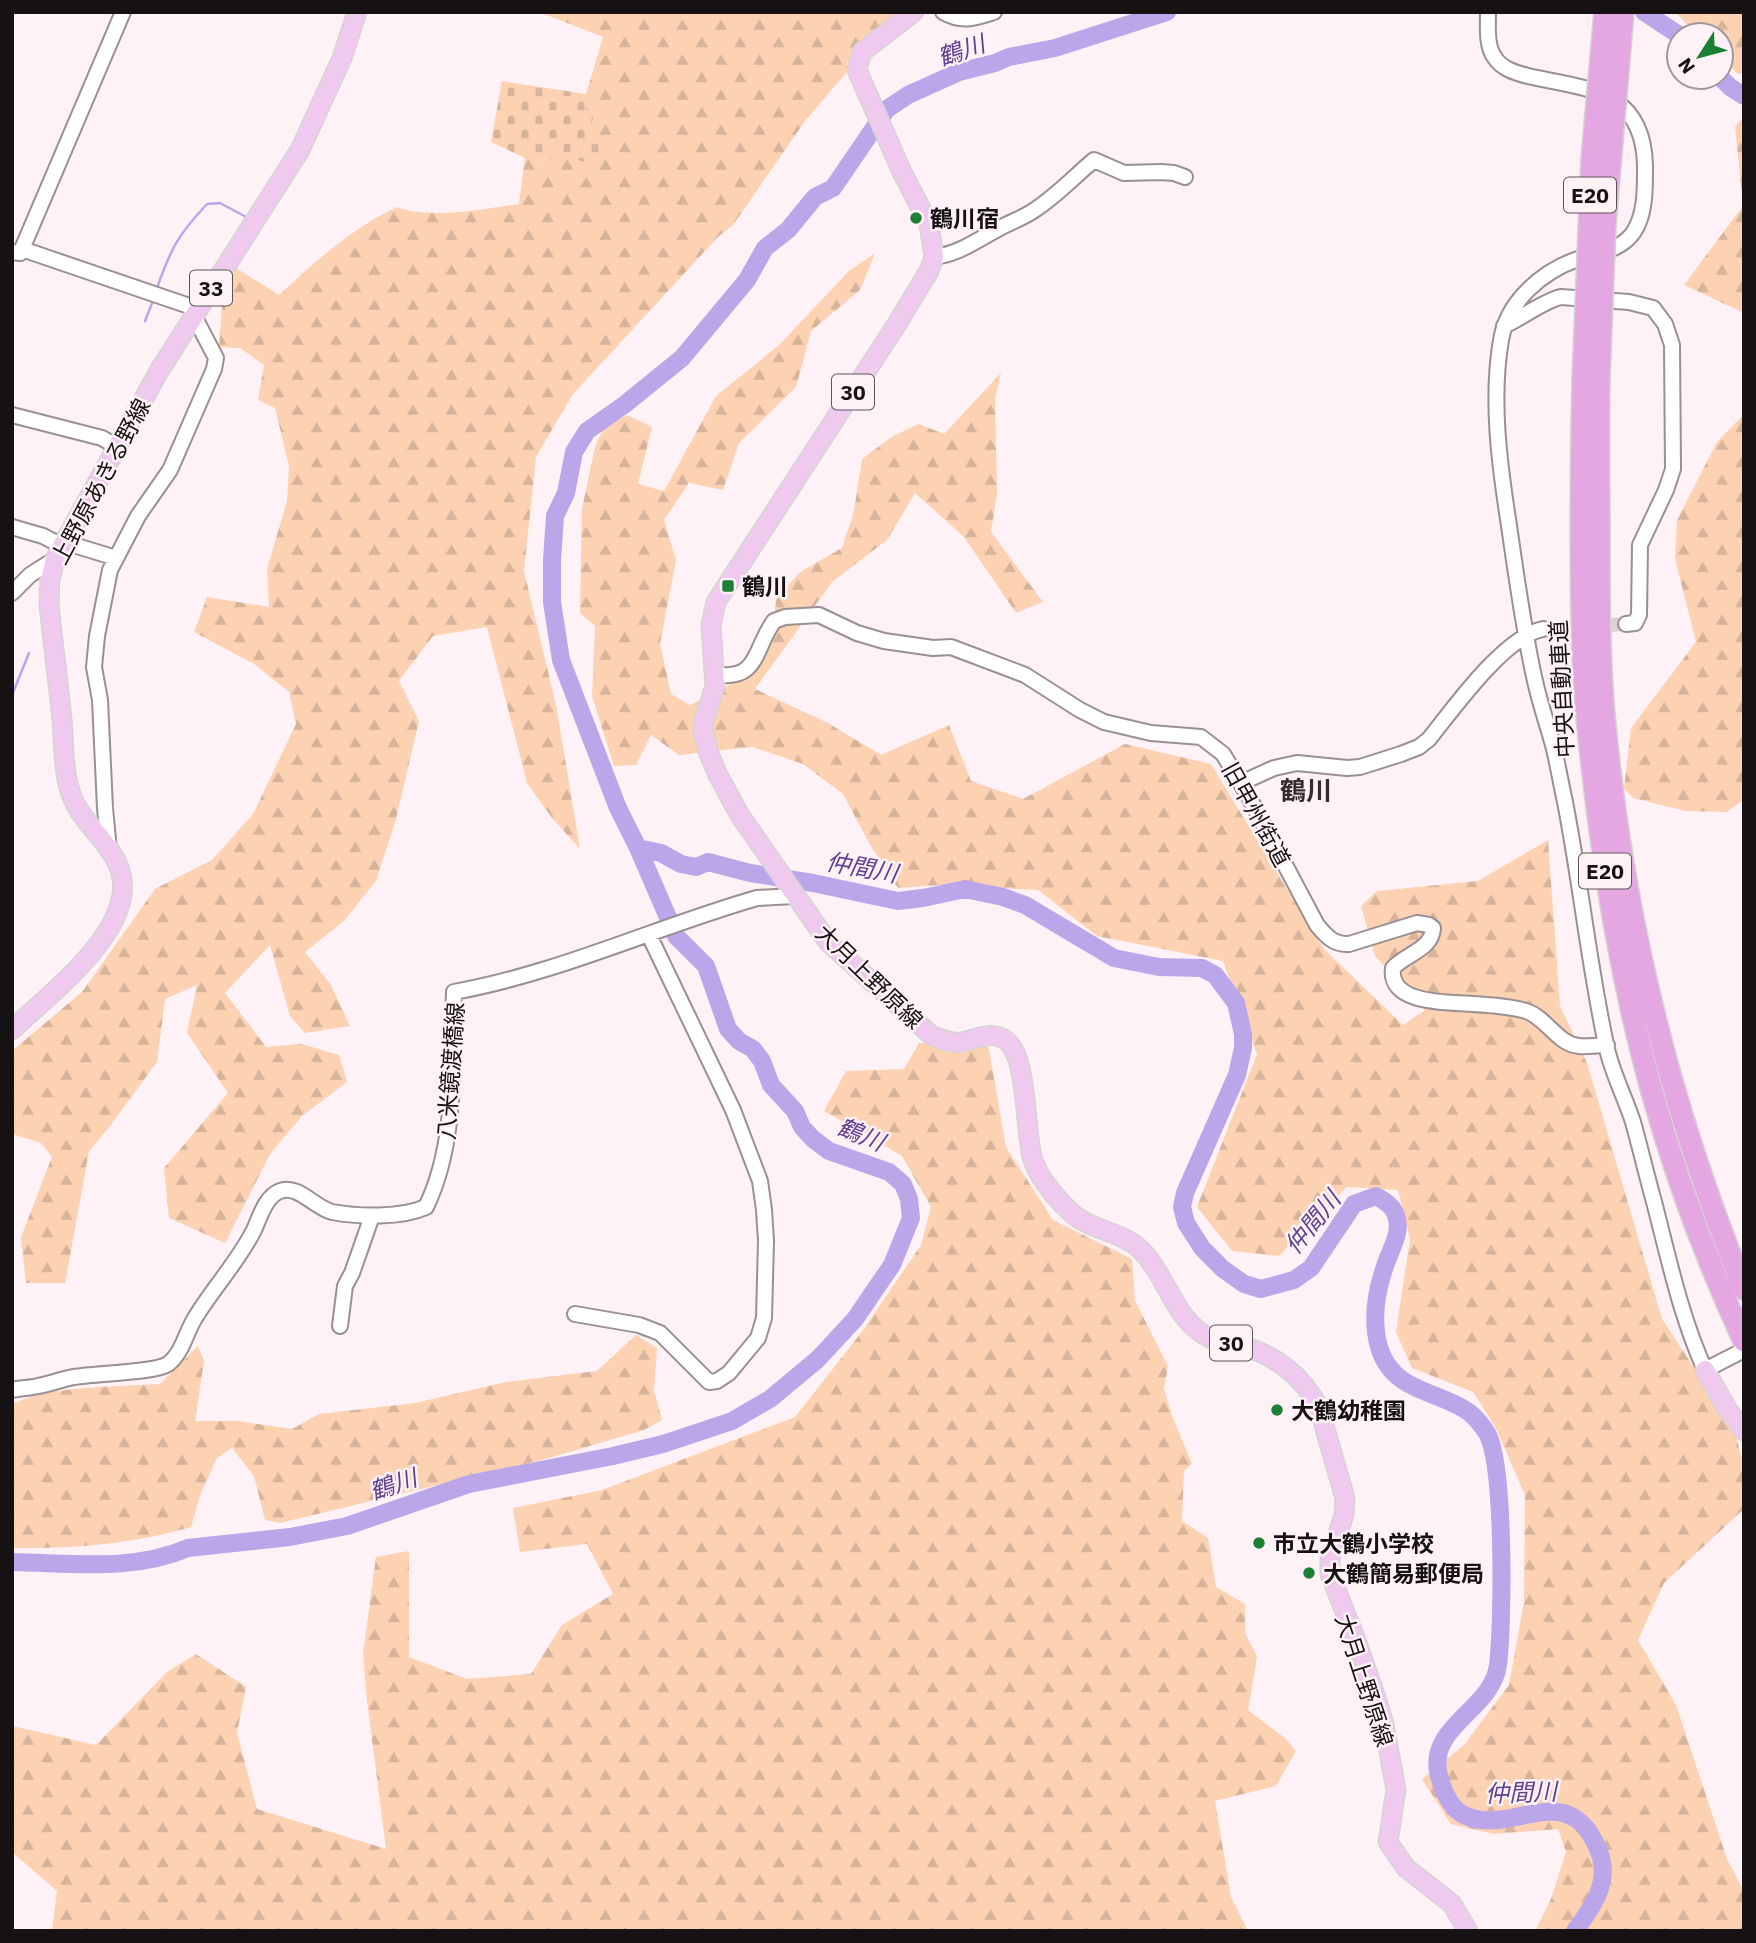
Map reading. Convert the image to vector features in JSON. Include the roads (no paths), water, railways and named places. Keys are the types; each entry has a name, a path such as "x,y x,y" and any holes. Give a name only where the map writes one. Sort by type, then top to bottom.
{"highway":[{"name":"中央自動車道","path":"1605,12 1590,184 1591,378 1597,453 1599,608 1604,713 1626,877 1652,1003 1674,1092 1706,1192 1744,1289"},
{"name":"中央自動車道","path":"1623,12 1591,378 1581,441 1583,655 1592,774 1606,880 1627,994 1654,1106 1687,1207 1744,1342"}],"main road":[{"name":"上野原あきる野線","path":"12,1030 100,944 117,916 122,882 120,869 109,850 79,811 67,779 49,604 50,580 60,549 159,371 300,150 342,58 357,12"},
{"path":"914,12 862,52 858,61 858,77 929,224 934,257"},
{"name":"大月上野原線","path":"934,257 929,271 895,327 716,602 711,625 715,674 713,696 704,720 709,754 739,814 828,942 931,1035 953,1042 997,1036 1011,1045 1019,1067 1029,1148 1034,1163 1054,1194 1075,1216 1138,1247 1150,1259 1182,1313 1201,1334 1213,1340 1265,1353 1287,1368 1312,1395 1319,1408 1345,1498 1344,1516 1330,1558 1330,1574 1380,1711 1396,1790 1388,1842 1406,1868 1452,1904 1468,1931"},
{"path":"1705,1370 1744,1431"}],"street":[{"path":"109,850 100,700 94,667 110,570 138,516 170,470 214,369 216,358 196,313 154,295 17,251 122,12"},
{"path":"943,12 953,18 965,20 994,12"},
{"path":"1488,18 1489,45 1494,58 1505,68 1607,95 1619,104 1635,124 1642,145 1645,167 1643,210 1634,232 1612,250 1563,264 1546,273 1530,288 1504,326 1498,360 1498,451 1526,637 1535,684 1554,747 1574,849 1594,983 1614,1075 1633,1124 1687,1326 1705,1370 1744,1350"},
{"path":"934,257 948,256 1022,218 1094,160 1124,173 1161,172 1185,177"},
{"path":"1504,326 1523,318 1554,298 1561,297 1629,302 1653,308 1665,324 1672,345 1673,469 1640,545 1639,615 1635,623 1626,624"},
{"path":"12,415 102,438 117,447"},
{"path":"12,527 43,536 60,549 116,558"},
{"path":"12,593 60,549"},
{"name":"旧甲州街道","path":"715,674 729,676 744,671 754,661 774,621 785,617 819,615 871,638 910,646 951,647 1025,675 1104,722 1151,733 1201,737 1223,754 1317,925 1331,940 1338,944 1349,944 1417,923 1429,925 1433,928 1433,933 1425,945 1393,968 1395,981 1402,991 1414,997 1439,1002 1499,1006 1525,1011 1537,1016 1570,1044 1606,1045"},
{"path":"1241,783 1289,764 1309,763 1354,768 1419,747 1429,739 1489,665 1526,637 1543,629"},
{"path":"575,1314 639,1325 660,1333 709,1382 717,1381 736,1364 758,1338 764,1318 766,1241 760,1181 733,1110 649,935 747,901 792,893"},
{"name":"八米鏡渡橋線","path":"12,1390 36,1387 72,1377 166,1366 173,1359 193,1320 243,1249 263,1208 279,1191 298,1192 312,1203 330,1211 372,1216 416,1212 426,1207 433,1193 446,1138 452,1092 454,992 495,985 649,935"},
{"path":"340,1326 345,1286 372,1216"}],"waterway":[{"name":"鶴川","path":"12,1562 124,1563 167,1556 188,1548 290,1537 347,1526 469,1484 663,1444 732,1421 770,1399 818,1359 855,1319 892,1265 911,1218 909,1199 903,1184 889,1172 829,1151 802,1127 795,1111 771,1085 762,1061 753,1049 739,1041 728,1029 706,966 676,936 618,808 561,660 552,602 555,516 566,493 574,452 587,431 682,358 747,280 765,248 788,230 815,197 833,188 887,109 908,95 959,72 1009,57 1055,48 1167,12"},
{"name":"鶴川","path":"1644,12 1665,26"},
{"name":"鶴川","path":"1735,90 1744,96"},
{"path":"157,288 176,243 207,204 220,203 248,218"},
{"path":"145,321 154,298"},
{"path":"12,695 29,653"},
{"name":"仲間川","path":"638,848 661,853 681,864 696,867 708,862 750,873 898,901 965,889 1003,897 1025,905 1114,958 1159,967 1202,968 1215,975 1236,1003 1243,1034 1243,1048 1237,1075 1185,1193 1182,1207 1186,1223 1202,1248 1223,1269 1244,1284 1261,1289 1294,1280 1311,1268 1354,1204 1376,1196 1394,1210 1397,1234 1386,1262 1377,1298 1376,1328 1379,1347 1395,1374 1418,1389 1458,1405 1484,1428 1493,1451 1500,1510 1501,1616 1498,1665 1493,1681 1484,1695 1450,1731 1442,1744 1438,1759 1439,1776 1451,1804 1464,1815 1482,1820 1501,1820 1555,1812 1571,1816 1585,1827 1598,1849 1603,1872 1594,1903 1575,1931"}],"tunnel":[{"path":"1543,629 1626,624"}],"place":[{"name":"鶴川宿","path":"916,218"},
{"name":"鶴川","path":"728,586"},
{"name":"大鶴幼稚園","path":"1277,1410"},
{"name":"市立大鶴小学校","path":"1259,1543"},
{"name":"大鶴簡易郵便局","path":"1309,1573"}],"district":[{"name":"鶴川","path":"1306,790"}]}
